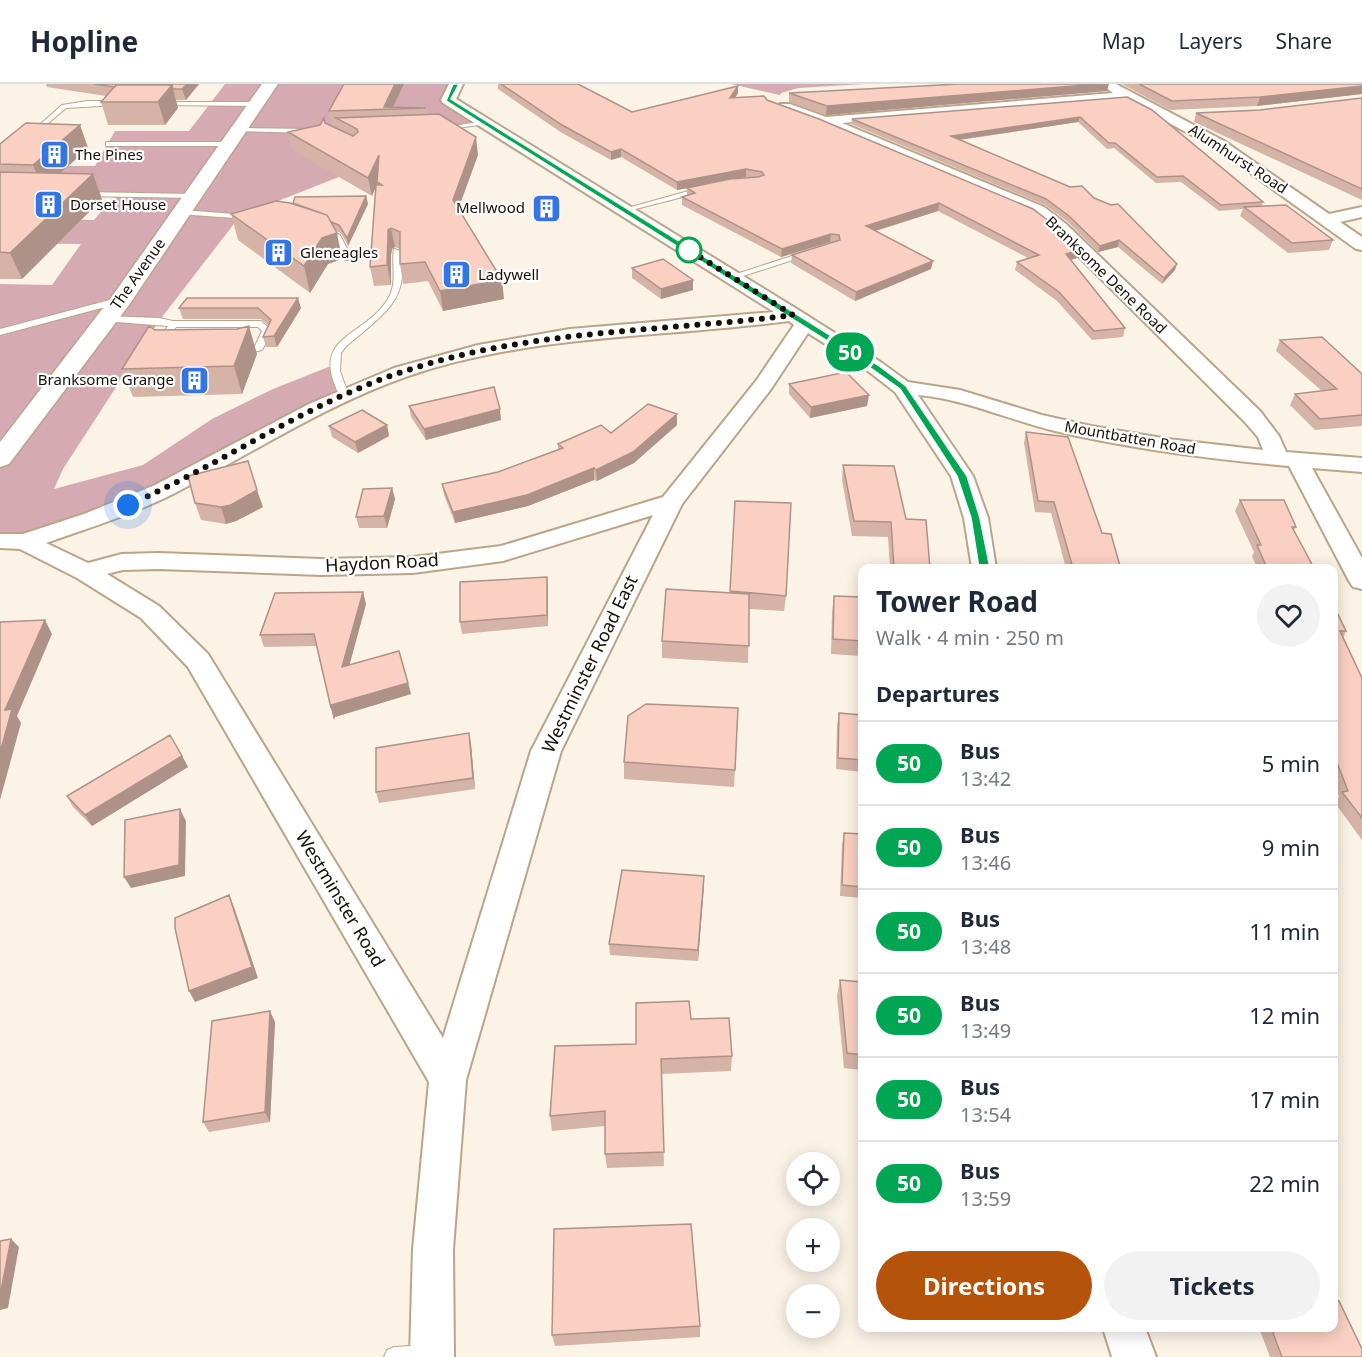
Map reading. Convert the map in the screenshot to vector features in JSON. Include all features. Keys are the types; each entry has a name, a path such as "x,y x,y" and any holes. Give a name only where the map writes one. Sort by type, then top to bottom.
{"main road":[{"name":"The Avenue","path":"0,459 121,300 270,84"}],"street":[{"path":"456,84 448,100 875,367 903,388 962,476 976,518 983,564"},
{"name":"Alumhurst Road","path":"1107,84 1219,144 1362,245"},
{"name":"Branksome Dene Road","path":"825,121 1127,96"},
{"name":"Branksome Dene Road","path":"772,102 825,121 1038,211 1060,228 1252,416 1287,459 1362,580"},
{"path":"1170,116 1191,115"},
{"path":"1328,219 1362,212"},
{"path":"13,541 92,519 163,490 316,408 401,372 478,351 570,335 799,319"},
{"name":"Westminster Road East","path":"448,1080 546,751 671,502 764,385 799,319"},
{"name":"Mountbatten Road","path":"903,388 932,388 1053,424 1161,446 1362,465"},
{"name":"Haydon Road","path":"86,572 122,562 141,561 321,567 413,565 503,553 671,502"},
{"name":"Westminster Road","path":"13,541 86,572 150,612 198,661 448,1080"},
{"path":"432,1356 433,1249 448,1080"},
{"path":"1125,1332 1134,1357"}],"lane":[{"path":"23,142 64,106 87,103 123,103"},
{"path":"156,103 256,104"},
{"path":"434,129 485,123"},
{"path":"109,144 324,131"},
{"path":"624,210 717,185"},
{"path":"69,194 187,204 252,218"},
{"path":"317,231 337,237 348,258"},
{"path":"344,396 337,376 335,356 342,345 384,310 399,288 401,273 397,251"},
{"path":"731,277 811,252"},
{"path":"0,332 121,300"},
{"path":"106,319 159,321 173,324 261,324 267,331 259,348 234,352"},
{"path":"165,353 159,347 173,324"},
{"path":"394,1357 432,1356"}],"shaded area":[{"path":"225,84 456,84 448,100 485,123 434,129 339,177 240,216 159,321 63,469 54,489 143,465 212,419 273,389 336,364 344,396 92,519 0,541 0,284 52,285 81,244 0,243 0,219 94,220 115,195 0,193 0,166 95,166 115,131 189,131"},
{"path":"731,84 864,84 798,88 780,95"}],"building":[{"path":"94,84 187,84 182,89 173,89 172,85 116,85 115,87"},
{"path":"344,84 395,84 384,107 426,108 329,111"},
{"path":"501,84 578,84 632,112 738,86 730,98 764,96 767,100 819,119 1033,209 1054,225 1079,250 1066,254 1125,328 1094,331 1059,292 1017,262 1039,255 939,203 866,226 933,261 856,292 792,255 840,240 839,235 831,234 782,249 682,197 695,193 687,188 730,179 758,177 764,175 762,172 746,169 677,182 621,149 611,152 562,125"},
{"path":"959,84 1098,84 827,106 789,93"},
{"path":"1139,84 1362,84 1362,86 1260,97 1172,101"},
{"path":"116,85 172,85 158,102 101,102"},
{"path":"1127,97 1152,110 1263,202 1221,205 1183,176 1157,177 1115,143 1109,143 1080,117 951,136 1070,187 1082,186 1094,198 1111,205 1118,204 1177,264 1164,278 1119,240 1100,246 1069,216 1046,199 852,119"},
{"path":"1362,98 1362,189 1196,113 1260,110"},
{"path":"439,114 476,137 453,200 502,280 440,291 425,262 400,264 400,232 391,228 388,230 387,265 370,267 376,185 382,185 377,182 379,155 368,178 288,132 320,125 324,118 325,123 353,136 358,132 357,129 336,118"},
{"path":"26,123 80,125 33,165 0,164 0,144"},
{"path":"0,172 93,174 10,253 0,252"},
{"path":"366,196 347,238 339,225 331,222 327,215 293,203 295,197"},
{"path":"276,201 327,215 337,233 322,238 304,266 231,214"},
{"path":"1286,205 1333,240 1292,243 1244,207"},
{"path":"663,259 693,280 661,289 632,268"},
{"path":"187,298 298,298 274,336 263,337 271,320 258,308 179,308"},
{"path":"149,326 155,330 237,329 249,326 234,366 122,369"},
{"path":"1322,337 1362,374 1362,415 1320,419 1295,394 1337,389 1280,340"},
{"path":"846,372 869,395 811,407 789,384"},
{"path":"494,387 500,409 424,429 409,406"},
{"path":"648,404 677,414 633,452 596,470 594,468 527,495 453,512 442,484 498,472 563,448 558,444 601,425 611,433"},
{"path":"362,410 387,425 355,442 329,426"},
{"path":"1026,432 1068,437 1102,533 1111,534 1119,564 1072,564 1054,502 1038,501"},
{"path":"248,461 257,490 231,505 221,507 195,503 188,476"},
{"path":"843,465 894,466 906,519 926,520 930,564 894,564 891,522 854,521"},
{"path":"392,488 384,516 356,517 363,489"},
{"path":"1240,500 1284,500 1296,527 1292,527 1312,564 1265,564 1257,545 1261,545"},
{"path":"735,501 791,503 786,596 730,591"},
{"path":"547,577 547,615 460,622 460,582"},
{"path":"666,589 749,594 749,646 662,641"},
{"path":"363,592 342,667 399,651 408,683 331,705 331,708 314,634 260,635 275,593"},
{"path":"834,596 858,597 858,641 833,639"},
{"path":"1338,614 1346,631 1340,631 1362,678 1362,818 1342,792 1348,791 1338,765"},
{"path":"45,620 5,710 12,709 0,753 0,622"},
{"path":"646,704 738,708 735,770 624,762 628,716"},
{"path":"839,713 858,715 858,760 838,758"},
{"path":"469,733 473,778 376,792 376,748"},
{"path":"170,735 182,756 85,815 67,796"},
{"path":"180,809 179,865 124,877 125,820"},
{"path":"844,833 858,834 858,887 842,885"},
{"path":"622,870 704,876 698,950 609,944"},
{"path":"229,895 252,967 189,991 175,928 175,918"},
{"path":"840,980 858,982 858,1054 847,1053"},
{"path":"689,1001 691,1019 729,1018 732,1056 661,1059 664,1152 605,1154 605,1111 550,1116 555,1046 636,1044 636,1003"},
{"path":"270,1011 265,1112 203,1122 212,1021"},
{"path":"691,1224 700,1326 552,1335 554,1229"},
{"path":"11,1239 0,1296 0,1241"},
{"path":"1338,1301 1362,1349 1362,1357 1282,1357 1273,1332 1338,1332"}],"bus line":[{"name":"50","path":"456,84 448,100 793,315 875,367 903,388 962,476 976,518 983,564"}],"place":[{"name":"The Pines","path":"54,155"},
{"name":"Dorset House","path":"49,205"},
{"name":"Mellwood","path":"546,208"},
{"name":"Gleneagles","path":"279,253"},
{"name":"Ladywell","path":"457,275"},
{"name":"Branksome Grange","path":"195,380"}],"route":[{"path":"128,505 163,490 316,408 401,372 478,351 570,335 740,322 793,315 689,250"}]}
